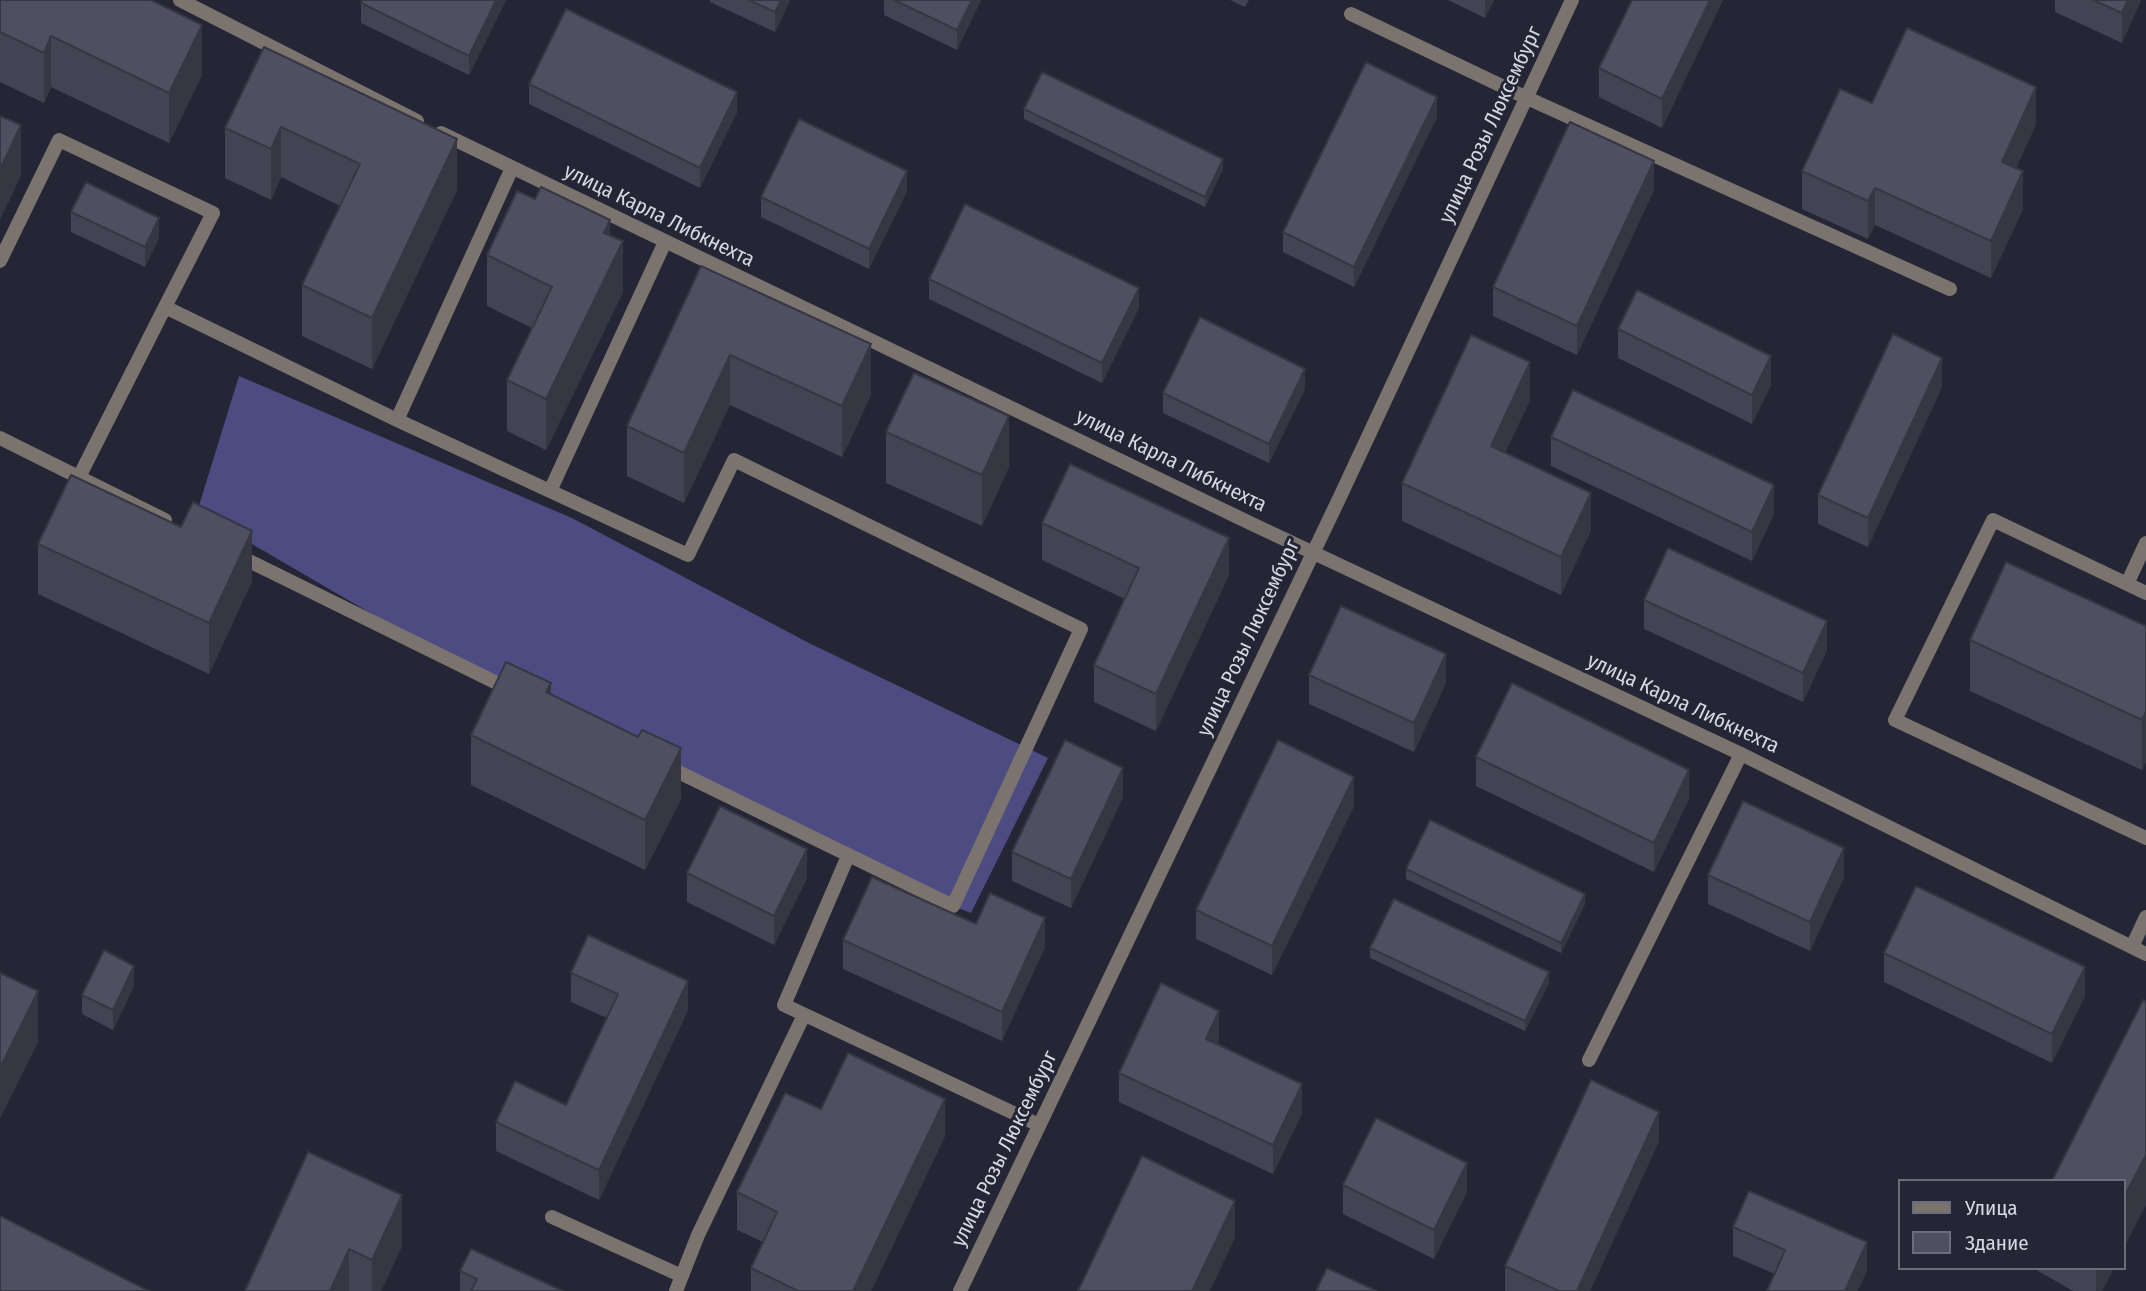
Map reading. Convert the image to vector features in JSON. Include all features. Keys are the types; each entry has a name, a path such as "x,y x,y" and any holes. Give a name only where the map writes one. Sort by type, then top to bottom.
{"street":[{"name":"улица Карла Либкнехта","path":"180,0 512,168 1741,754 2146,954"},
{"name":"улица Розы Люксембург","path":"960,1291 1313,552 1572,0"},
{"path":"1351,13 1527,99 1950,289"},
{"path":"0,261 59,140 213,213 79,477"},
{"path":"397,420 512,168"},
{"path":"550,491 665,242"},
{"path":"165,307 397,420 688,555 734,460 1081,629 953,906 650,758"},
{"path":"0,438 178,526"},
{"path":"2146,593 1993,520 1895,720 2146,838"},
{"path":"2127,584 2146,543"},
{"path":"228,551 526,697"},
{"path":"1589,1060 1741,754"},
{"path":"848,856 784,1005 1039,1125"},
{"path":"2132,947 2146,918"},
{"path":"676,1291 698,1236 804,1014"},
{"path":"552,1217 682,1276"}],"shaded area":[{"path":"239,376 572,518 809,643 1048,758 971,913 451,660 197,512"}],"building":[{"path":"0,0 151,0 202,25 169,93 51,36 44,53 0,32"},
{"path":"362,0 496,0 469,56 361,3"},
{"path":"749,0 781,0 775,12"},
{"path":"894,0 972,0 957,30"},
{"path":"1632,0 1710,0 1662,99 1599,68"},
{"path":"2093,0 2128,0 2122,13"},
{"path":"566,9 737,92 700,168 529,84"},
{"path":"1907,28 2036,87 2002,162 2023,171 1991,241 1875,188 1868,201 1802,171 1840,89 1872,103"},
{"path":"264,47 457,139 372,318 302,285 360,164 281,127 271,149 225,128"},
{"path":"1366,62 1437,97 1354,267 1283,232"},
{"path":"1042,72 1223,159 1205,197 1024,109"},
{"path":"0,116 21,125 0,169"},
{"path":"799,119 907,171 869,249 761,197"},
{"path":"1570,122 1654,161 1577,326 1493,287"},
{"path":"86,182 159,218 145,247 71,212"},
{"path":"541,187 610,220 604,233 623,241 546,399 507,380 552,287 487,255 517,191 535,199"},
{"path":"965,204 1139,288 1102,363 929,279"},
{"path":"701,266 871,344 842,406 730,355 684,453 627,426"},
{"path":"1637,290 1771,356 1752,395 1618,329"},
{"path":"1200,317 1305,369 1269,444 1163,393"},
{"path":"1893,334 1942,358 1868,518 1818,495"},
{"path":"1471,335 1530,362 1491,446 1591,493 1561,557 1402,483"},
{"path":"914,373 1009,416 982,475 886,432"},
{"path":"1573,390 1774,485 1752,532 1551,437"},
{"path":"1070,464 1229,538 1156,694 1094,665 1139,568 1042,523"},
{"path":"71,475 181,527 193,502 252,531 209,623 38,544"},
{"path":"1668,548 1827,621 1803,673 1644,600"},
{"path":"2006,562 2146,626 2146,712 2142,720 1970,640"},
{"path":"1341,606 1446,654 1414,723 1309,675"},
{"path":"506,662 551,683 546,692 638,737 642,730 681,748 645,820 471,735"},
{"path":"1512,683 1689,770 1654,843 1476,757"},
{"path":"1065,740 1123,768 1071,879 1012,852"},
{"path":"1278,740 1354,777 1272,946 1196,910"},
{"path":"1743,801 1844,848 1810,922 1708,875"},
{"path":"720,806 807,849 774,916 687,873"},
{"path":"1430,820 1585,894 1561,943 1406,869"},
{"path":"872,877 976,924 990,893 1045,918 1002,1012 843,940"},
{"path":"1916,886 2085,967 2052,1034 1884,953"},
{"path":"1394,899 1549,972 1525,1021 1370,948"},
{"path":"588,935 688,981 599,1170 496,1122 515,1081 566,1105 618,994 571,973"},
{"path":"104,950 134,966 113,1010 82,995"},
{"path":"0,973 38,991 0,1068"},
{"path":"1161,983 1219,1011 1206,1039 1302,1084 1273,1145 1119,1073"},
{"path":"2143,1000 2146,1001 2146,1155 2125,1195 2125,1179 2053,1179"},
{"path":"848,1053 945,1099 853,1291 798,1291 751,1268 777,1212 737,1192 785,1093 821,1109"},
{"path":"1591,1080 1659,1112 1577,1291 1559,1291 1505,1266"},
{"path":"1376,1118 1467,1163 1434,1230 1343,1185"},
{"path":"308,1152 402,1195 372,1260 349,1249 330,1291 245,1291"},
{"path":"1142,1156 1235,1201 1192,1291 1078,1291"},
{"path":"1749,1191 1867,1242 1845,1291 1767,1291 1785,1250 1733,1227"},
{"path":"0,1216 149,1291 0,1291"},
{"path":"471,1249 563,1291 471,1291 477,1279 460,1271"},
{"path":"1327,1268 1377,1291 1316,1291"}]}
